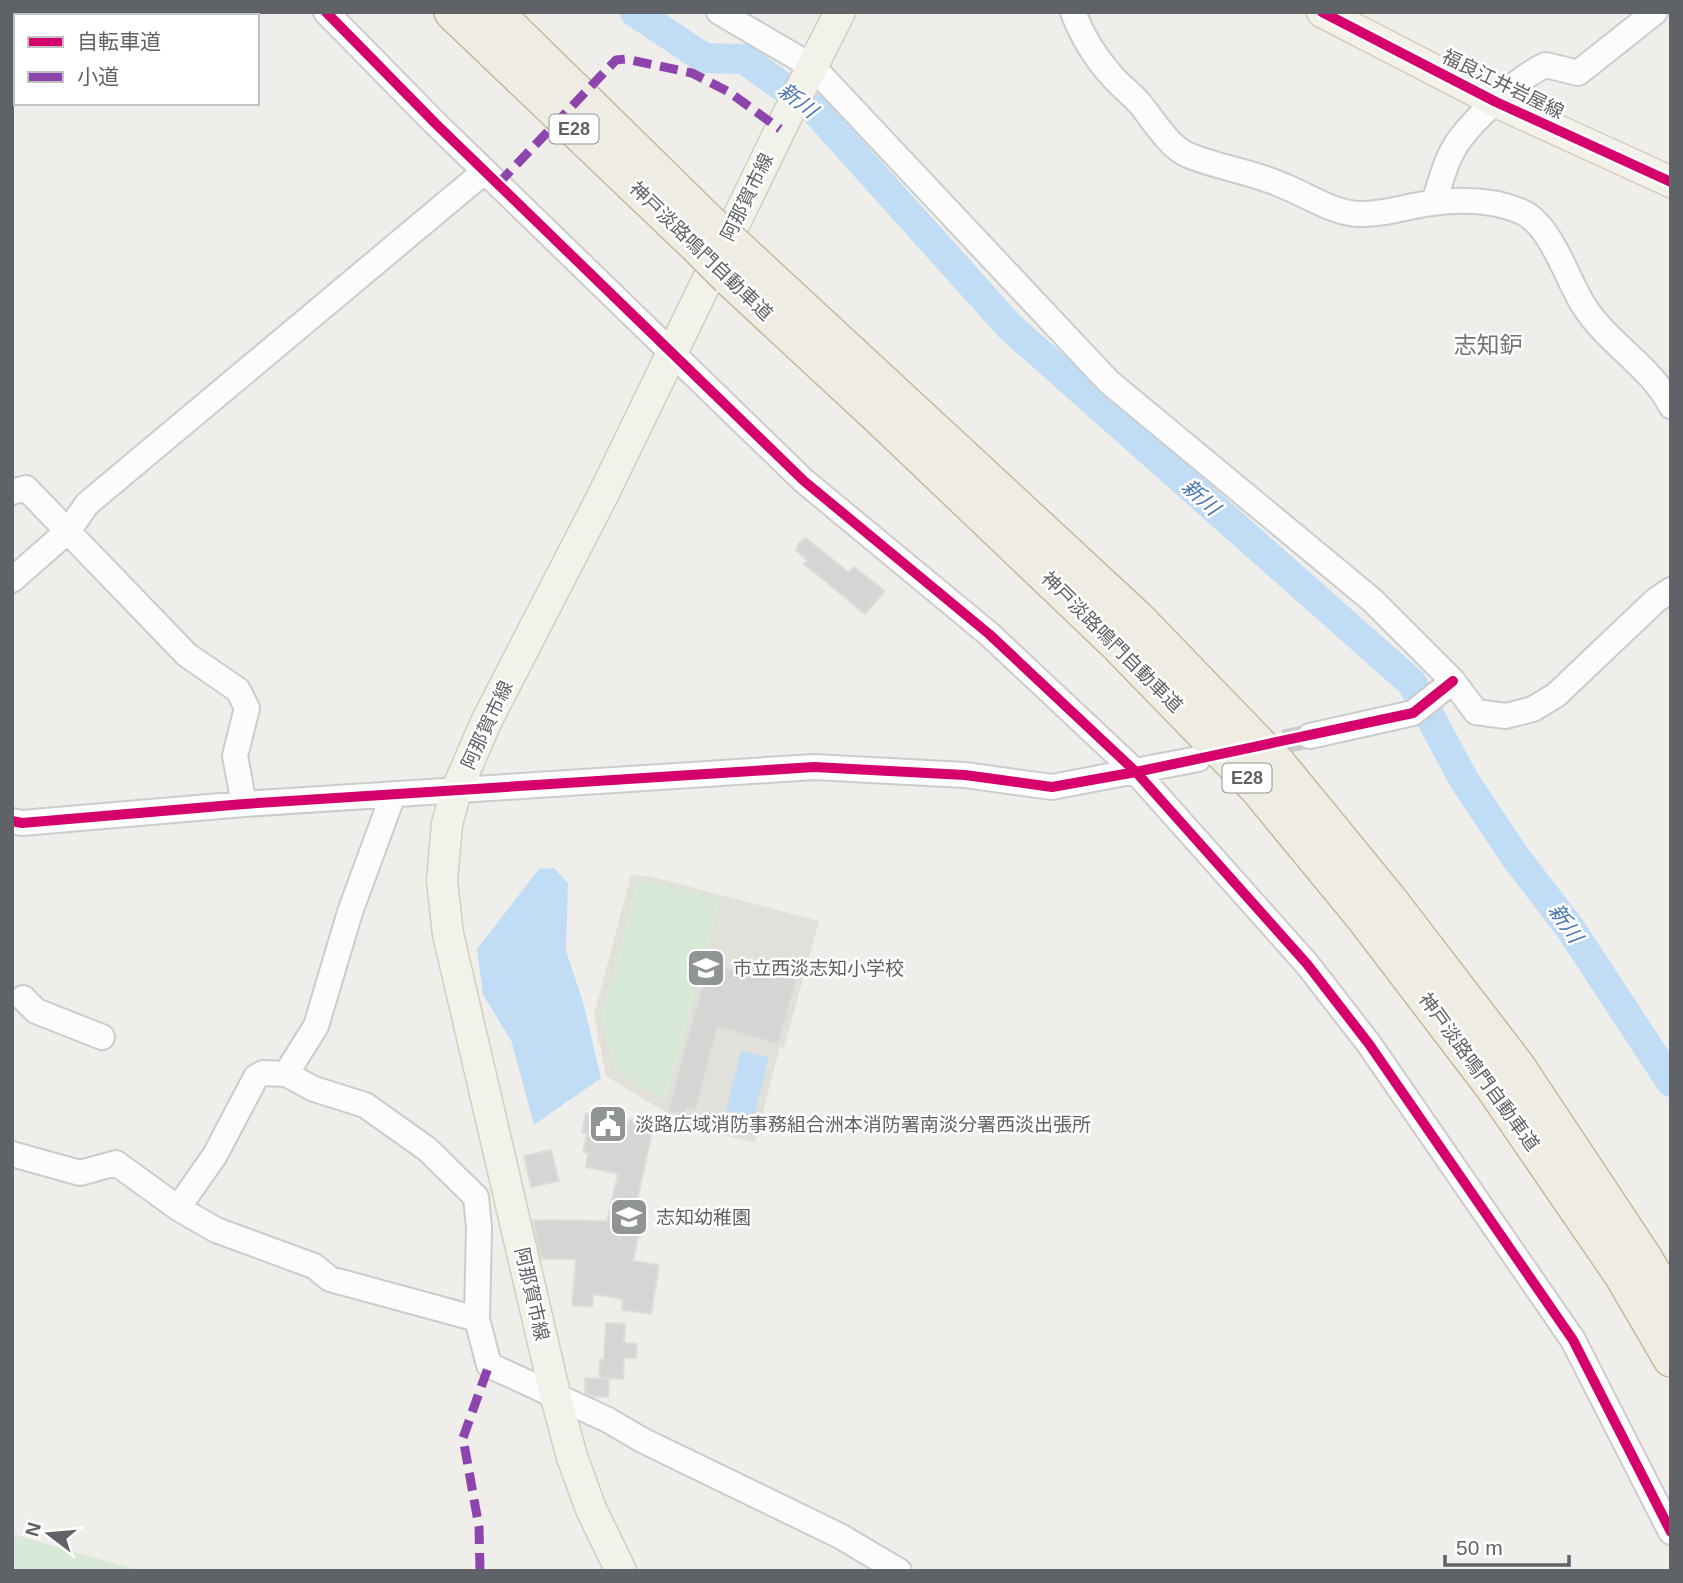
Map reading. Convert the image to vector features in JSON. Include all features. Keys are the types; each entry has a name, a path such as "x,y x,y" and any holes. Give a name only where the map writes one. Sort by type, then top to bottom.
{"highway":[{"name":"神戸淡路鳴門自動車道","path":"452,12 735,265 1138,618 1279,765 1388,898 1517,1066 1645,1259 1671,1304"},
{"name":"神戸淡路鳴門自動車道","path":"495,12 702,234"},
{"name":"神戸淡路鳴門自動車道","path":"735,265 881,419 1116,643 1256,788 1364,918 1493,1087 1622,1276 1671,1359"}],"main road":[{"name":"阿那賀市線","path":"621,1571 591,1509 572,1457 555,1394 448,934 443,881 447,824 456,791 487,720 603,495 840,12"},
{"name":"福良江井岩屋線","path":"1322,12 1496,102 1671,182"}],"street":[{"path":"326,12 435,124 804,481 989,634 1136,772 1307,964 1369,1044 1573,1340 1671,1532"},
{"path":"719,12 809,74 1109,382 1373,600 1445,687 1476,712 1506,716 1533,709 1556,695 1647,609 1671,590"},
{"path":"1073,12 1093,53 1161,131 1185,154 1283,185 1328,208 1356,214 1379,214 1434,202 1474,199 1522,211 1539,226 1600,330 1656,381 1671,406"},
{"path":"1434,202 1453,149 1496,102 1521,80 1546,65 1578,73 1655,12"},
{"path":"12,580 69,530 87,504 485,171"},
{"path":"12,492 26,488 187,655 238,690 247,708 235,756 244,804"},
{"path":"1310,736 1413,713 1445,687"},
{"path":"12,821 22,823 244,804 814,767 965,775 1052,786 1198,759"},
{"path":"286,1074 316,1026 350,912 393,795"},
{"path":"16,995 36,1011 102,1037"},
{"path":"178,1208 215,1155 257,1077 263,1073 286,1074 314,1089 365,1105 427,1149 476,1197 479,1228 477,1318 489,1365 542,1391 555,1394 642,1440 840,1536 899,1571"},
{"path":"12,1154 80,1173 116,1163 178,1208 216,1230 314,1266 330,1279 477,1318"},
{"path":"476,1197 505,1177"}],"shaded area":[{"name":"市立西淡志知小学校","path":"631,875 649,876 819,921 784,1048 780,1047 755,1143 688,1126 606,1076 594,1015"}],"green space":[{"path":"638,879 721,899 666,1100 614,1071 601,1018"},
{"path":"12,1534 134,1569 139,1571 12,1571"}],"water":[{"path":"554,868 568,883 566,951 583,1002 601,1078 534,1125 511,1040 483,995 477,949 539,869"},
{"path":"741,1051 769,1058 754,1117 726,1110"}],"building":[{"path":"806,538 848,572 854,567 885,591 865,614 804,564 807,560 796,550 799,543"},
{"path":"759,958 773,962 774,959 800,967 778,1044 718,1027 695,1111 687,1108 685,1115 668,1111 708,963 754,975"},
{"path":"586,1113 629,1123 630,1119 654,1124 636,1205 645,1207 633,1261 659,1265 651,1314 622,1310 623,1299 593,1294 592,1307 572,1305 576,1259 541,1259 533,1220 607,1221 618,1174 586,1167 588,1153 583,1152 587,1134 582,1133"},
{"path":"551,1150 559,1181 531,1187 524,1156"},
{"path":"606,1323 625,1324 624,1343 637,1344 636,1358 624,1358 623,1379 599,1378 600,1360 604,1360"},
{"path":"585,1378 609,1379 608,1397 585,1393"}],"waterway":[{"name":"新川","path":"635,12 704,58 744,59 814,109 1010,327 1412,683 1464,780 1516,858 1570,928 1671,1082"}],"tunnel":[{"path":"1249,749 1310,736"}],"marked path":[{"path":"498,184 616,60 626,59 692,73 729,92 780,129"},
{"path":"480,1571 479,1527 463,1438 489,1365"}],"cycle path":[{"path":"326,12 435,123 804,481 989,634 1136,772 1307,964 1369,1044 1573,1340 1671,1532"},
{"path":"1322,12 1496,102 1671,182"},
{"path":"12,821 22,823 244,804 814,767 965,775 1052,787 1136,772 1413,713 1453,681"}],"place":[{"name":"市立西淡志知小学校","path":"706,968"},
{"name":"淡路広域消防事務組合洲本消防署南淡分署西淡出張所","path":"608,1124"},
{"name":"志知幼稚園","path":"629,1217"}],"district":[{"name":"志知鈩","path":"1488,345"}]}
